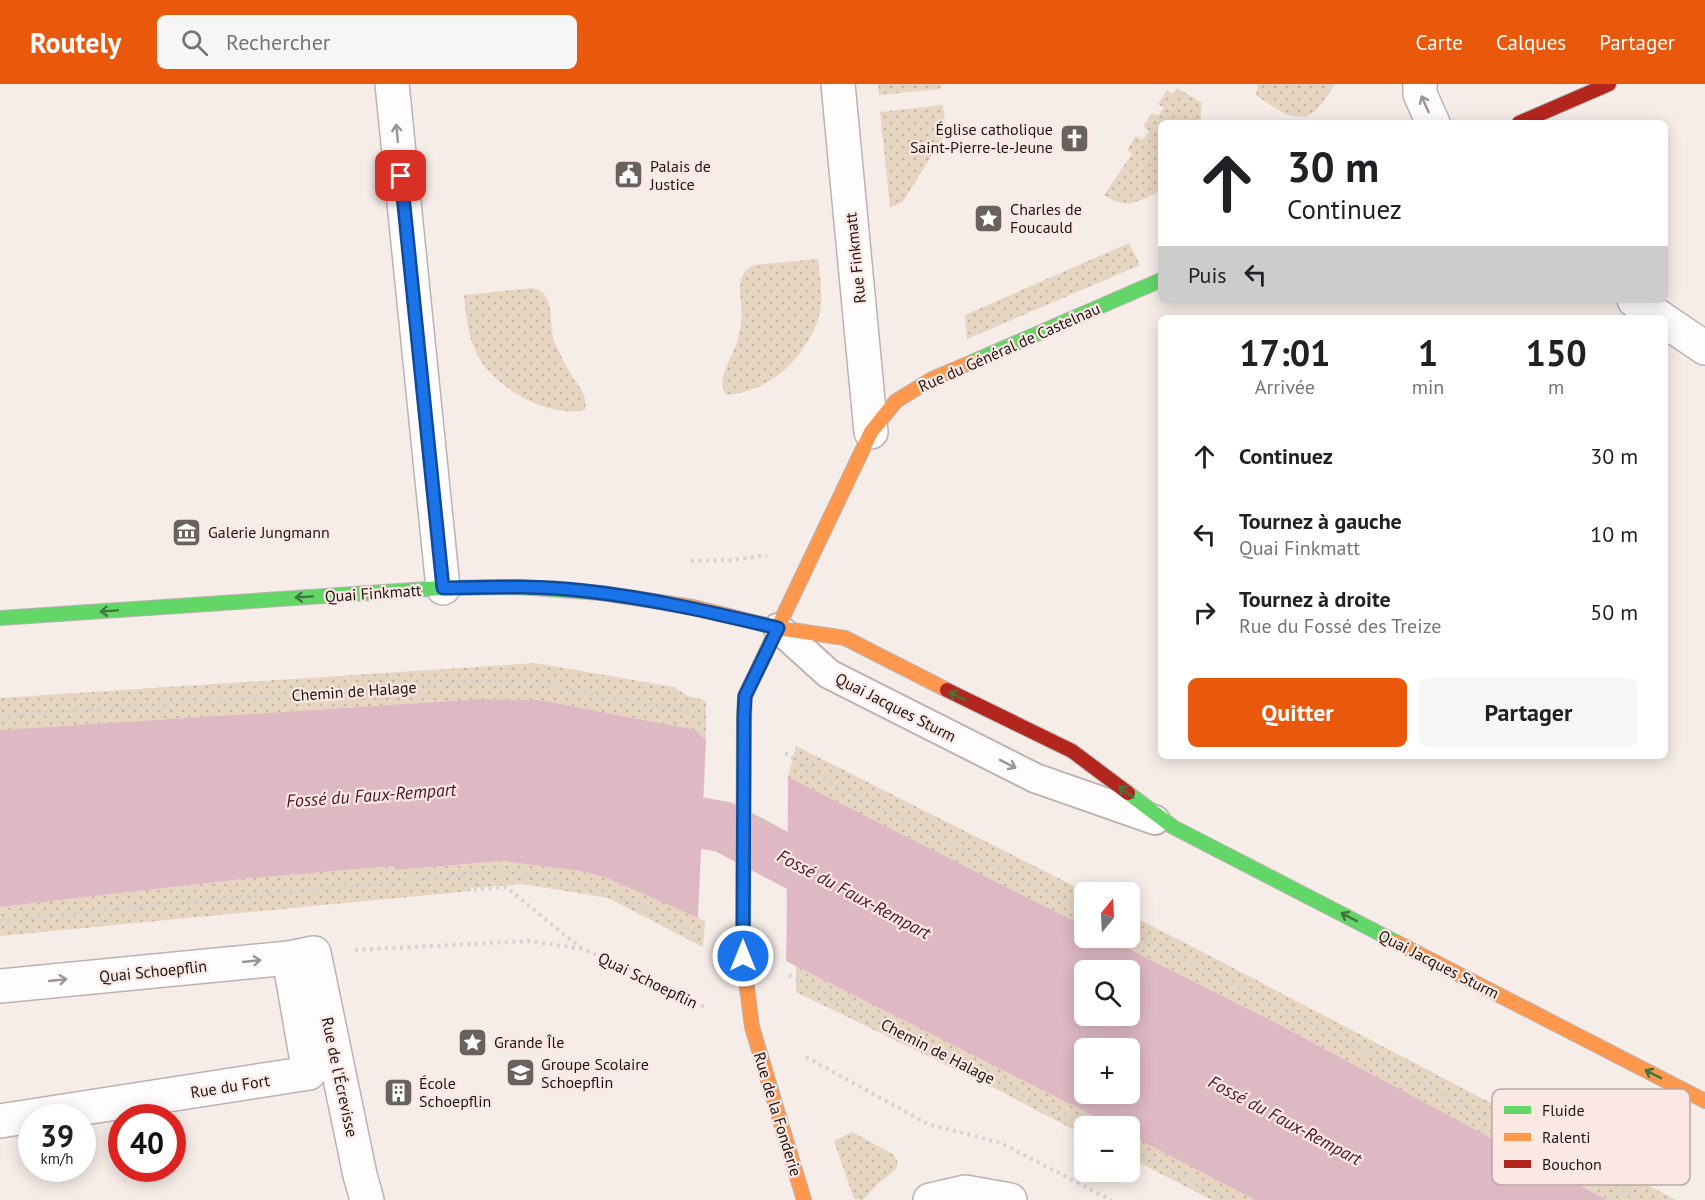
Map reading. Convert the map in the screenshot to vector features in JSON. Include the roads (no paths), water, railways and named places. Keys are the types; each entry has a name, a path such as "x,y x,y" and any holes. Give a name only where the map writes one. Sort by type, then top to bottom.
{"street":[{"path":"392,84 443,588"},
{"name":"Rue Finkmatt","path":"838,84 871,432"},
{"path":"1420,84 1420,94 1432,120"},
{"path":"1526,120 1609,84"},
{"name":"Rue du Général de Castelnau","path":"744,716 745,696 871,432 896,401 932,380 1158,281"},
{"path":"1638,303 1656,315"},
{"path":"1668,323 1705,348"},
{"name":"Quai Finkmatt","path":"0,618 443,588 518,587 585,591 693,607 778,628"},
{"name":"Quai Jacques Sturm","path":"778,628 845,638 900,668 1072,752 1173,827 1682,1089"},
{"name":"Rue de la Fonderie","path":"744,716 743,956 752,1028 804,1200"},
{"name":"Quai Schoepflin","path":"0,986 302,955"},
{"name":"Rue du Fort","path":"0,1121 309,1074 302,955"},
{"name":"Rue de l'Écrevisse","path":"302,955 367,1200"},
{"name":"Quai Jacques Sturm","path":"1690,1093 1705,1101"},
{"path":"930,1200 965,1192 1010,1200"}],"lane":[{"name":"Quai Jacques Sturm","path":"778,628 830,674 1035,778 1173,827"}],"water":[{"path":"481,699 540,700 696,730 706,740 705,824 698,918 607,878 580,871 502,861 395,870 394,866 242,879 0,907 0,730"},
{"path":"788,777 1074,921 1074,948 1127,948 1278,1024 1492,1138 1492,1185 1579,1185 1607,1200 1255,1200 1140,1140 1140,1116 1094,1116 786,961"}],"waterway":[{"name":"Fossé du Faux-Rempart","path":"636,811 724,827 848,892"}],"place":[{"name":"Église catholique Saint-Pierre-le-Jeune","path":"1074,138"},
{"name":"Palais de Justice","path":"629,175"},
{"name":"Charles de Foucauld","path":"989,218"},
{"name":"Galerie Jungmann","path":"187,532"},
{"name":"Grande Île","path":"473,1042"},
{"name":"Groupe Scolaire Schoepflin","path":"520,1073"},
{"name":"École Schoepflin","path":"398,1092"}]}
